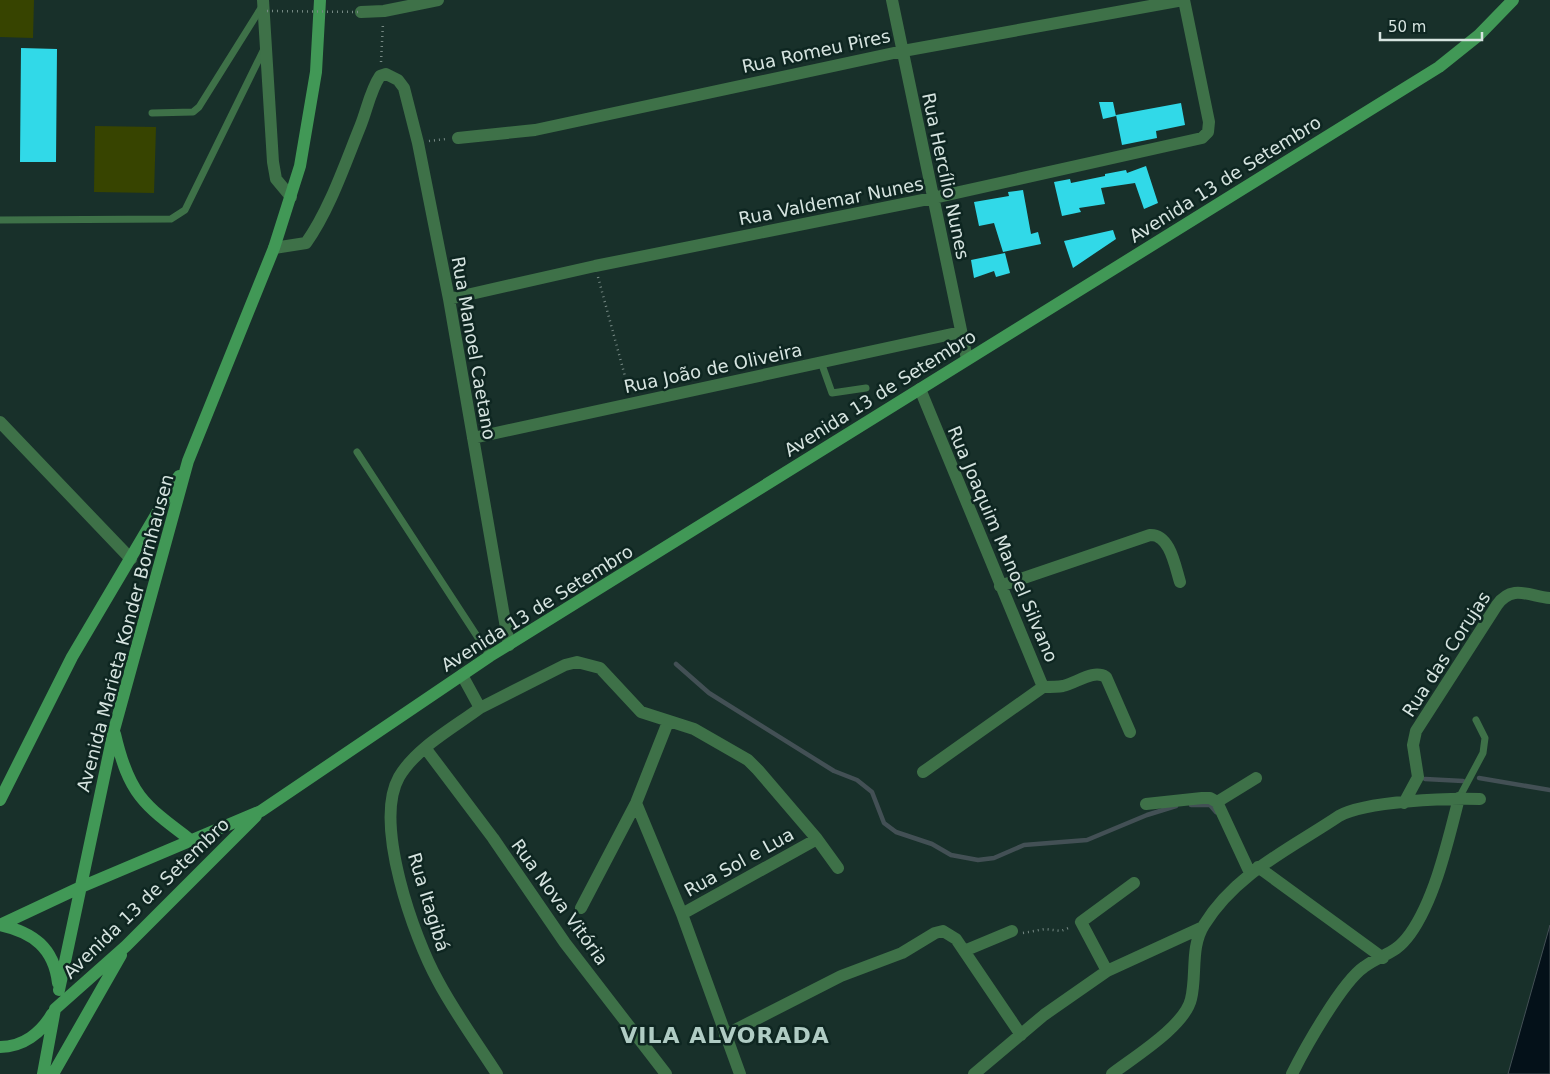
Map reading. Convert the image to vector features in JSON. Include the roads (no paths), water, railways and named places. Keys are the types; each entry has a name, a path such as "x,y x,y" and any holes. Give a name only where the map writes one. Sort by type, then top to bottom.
{"main road":[{"name":"Avenida Marieta Konder Bornhausen","path":"43,1074 114,730 188,461 274,248 291,197 311,113 316,72 320,0"},
{"name":"Avenida 13 de Setembro","path":"0,925 82,886 261,811 490,656 966,359 1439,68 1479,35 1513,0"},
{"name":"Avenida Marieta Konder Bornhausen","path":"0,800 72,657 188,461"},
{"path":"114,730 122,763 132,786 150,810 192,841"},
{"name":"Avenida 13 de Setembro","path":"55,1009 126,946 261,811"},
{"path":"0,925 18,929 36,938 49,953 57,970 59,990"},
{"path":"53,1074 126,946"},
{"path":"0,1047 8,1047 28,1040 44,1027 55,1009"}],"street":[{"path":"361,12 384,11 438,0"},
{"name":"Rua Hercílio Nunes","path":"892,0 966,359"},
{"name":"Rua Romeu Pires","path":"458,138 535,130 902,51 1183,0"},
{"name":"Rua Valdemar Nunes","path":"449,299 595,266 933,198 1202,138 1208,132 1209,122 1183,0"},
{"path":"264,6 272,162 276,179 291,197"},
{"name":"Rua Manoel Caetano","path":"274,248 306,243 317,227 360,127 374,86 380,76 386,74 398,80 404,88 418,143 449,299 509,645"},
{"name":"Rua João de Oliveira","path":"473,438 961,332"},
{"name":"Rua Joaquim Manoel Silvano","path":"920,389 1043,687 923,772"},
{"path":"0,422 131,559"},
{"path":"1000,586 1150,534 1156,534 1163,538 1180,582"},
{"name":"Rua das Corujas","path":"1404,802 1418,777 1413,745 1416,731 1497,605 1511,593 1520,592 1550,598"},
{"name":"Rua Sol e Lua","path":"480,708 565,665 577,662 600,668 641,712 694,729 748,760 817,839 682,914"},
{"path":"1043,687 1066,685 1095,674 1101,674 1106,677 1130,732"},
{"path":"462,675 480,708"},
{"name":"Rua Itagibá","path":"480,708 412,761 399,778 393,798 392,831 396,871 418,938 437,981 497,1074"},
{"path":"581,908 636,803 668,722"},
{"name":"Rua Nova Vitória","path":"426,749 493,838 565,942 666,1074"},
{"path":"1217,802 1256,778"},
{"path":"1146,804 1202,798 1210,798 1217,802 1254,870 1383,958"},
{"path":"1292,1074 1303,1052 1353,977 1364,966 1398,950 1418,920 1436,877 1459,798"},
{"path":"1112,1074 1166,1032 1187,1009 1191,1000 1196,950 1203,927 1223,899 1254,870 1345,812 1404,802 1459,798 1480,799"},
{"path":"636,803 682,914 740,1074"},
{"path":"817,839 838,868"},
{"path":"1107,971 1081,922 1134,883"},
{"path":"974,1074 1044,1015 1107,971 1203,927"},
{"path":"725,1035 841,976 902,953 935,933 943,931 949,933 964,951 1021,1035"},
{"path":"964,951 1012,931"}],"lane":[{"path":"152,113 193,112 199,107 264,6"},
{"path":"0,220 171,219 185,210 265,49"},
{"path":"821,362 832,393 866,388"},
{"path":"357,452 490,656"},
{"path":"1459,798 1483,753 1485,738 1476,720"}],"waterway":[{"path":"676,664 709,693 834,771 857,780 872,792 884,823 896,832 932,844 951,855 978,860 994,858 1024,845 1087,840 1147,815 1176,806"},
{"path":"1479,778 1550,790"},
{"path":"1425,779 1463,781"},
{"path":"1191,805 1210,805 1216,812"}],"district":[{"name":"VILA ALVORADA","path":"725,1035"}]}
